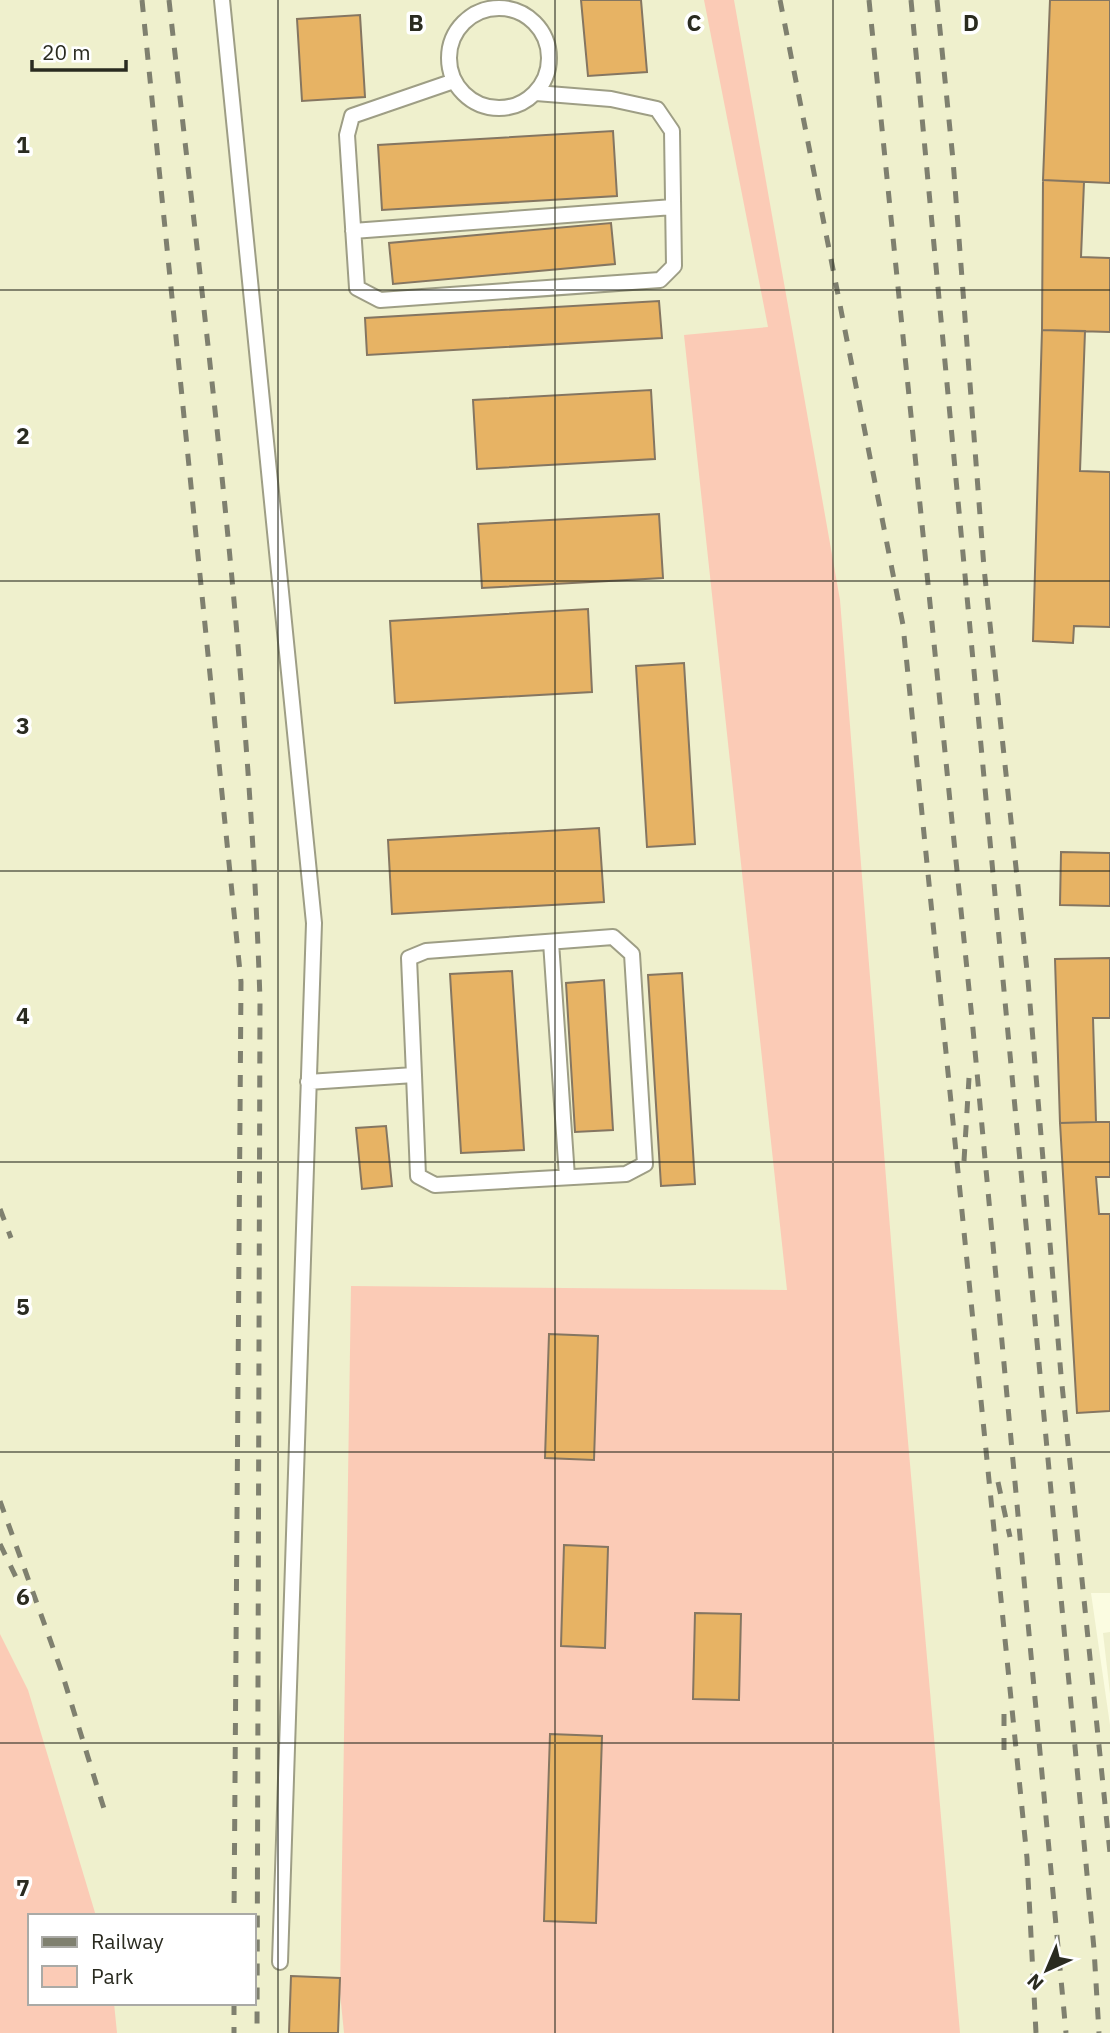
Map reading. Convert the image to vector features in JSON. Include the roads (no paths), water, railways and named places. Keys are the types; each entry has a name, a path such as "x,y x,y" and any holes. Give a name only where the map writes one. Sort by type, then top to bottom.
{"lane":[{"path":"222,0 314,923 280,1962"},
{"path":"494,4 518,11 538,25 549,47 548,72 536,93 516,106 492,108 470,99 454,80 448,57 455,33 471,16 494,4"},
{"path":"454,80 352,116 347,135 357,288 380,300 660,280 674,266 672,131 657,110 611,99 536,93"},
{"path":"353,231 673,207"},
{"path":"613,937 632,954 645,1164 626,1174 435,1185 418,1176 409,958 426,951 551,942 613,937"},
{"path":"551,942 567,1177"},
{"path":"308,1082 414,1075"}],"railway":[{"path":"142,0 241,982 234,1914"},
{"path":"169,0 236,624 260,1000 257,2033"},
{"path":"780,0 903,625 1027,1858 1036,2033"},
{"path":"869,0 973,1029 1066,2033"},
{"path":"911,0 1094,1949 1099,2033"},
{"path":"937,0 953,160 984,568 1028,980 1061,1375 1110,1853"},
{"path":"964,1161 969,1078"},
{"path":"0,1209 11,1238"},
{"path":"998,1482 1010,1537"},
{"path":"0,1501 61,1670 105,1812"},
{"path":"0,1544 24,1594"},
{"path":"1004,1714 1004,1756"},
{"path":"234,2005 234,2033"}]}
